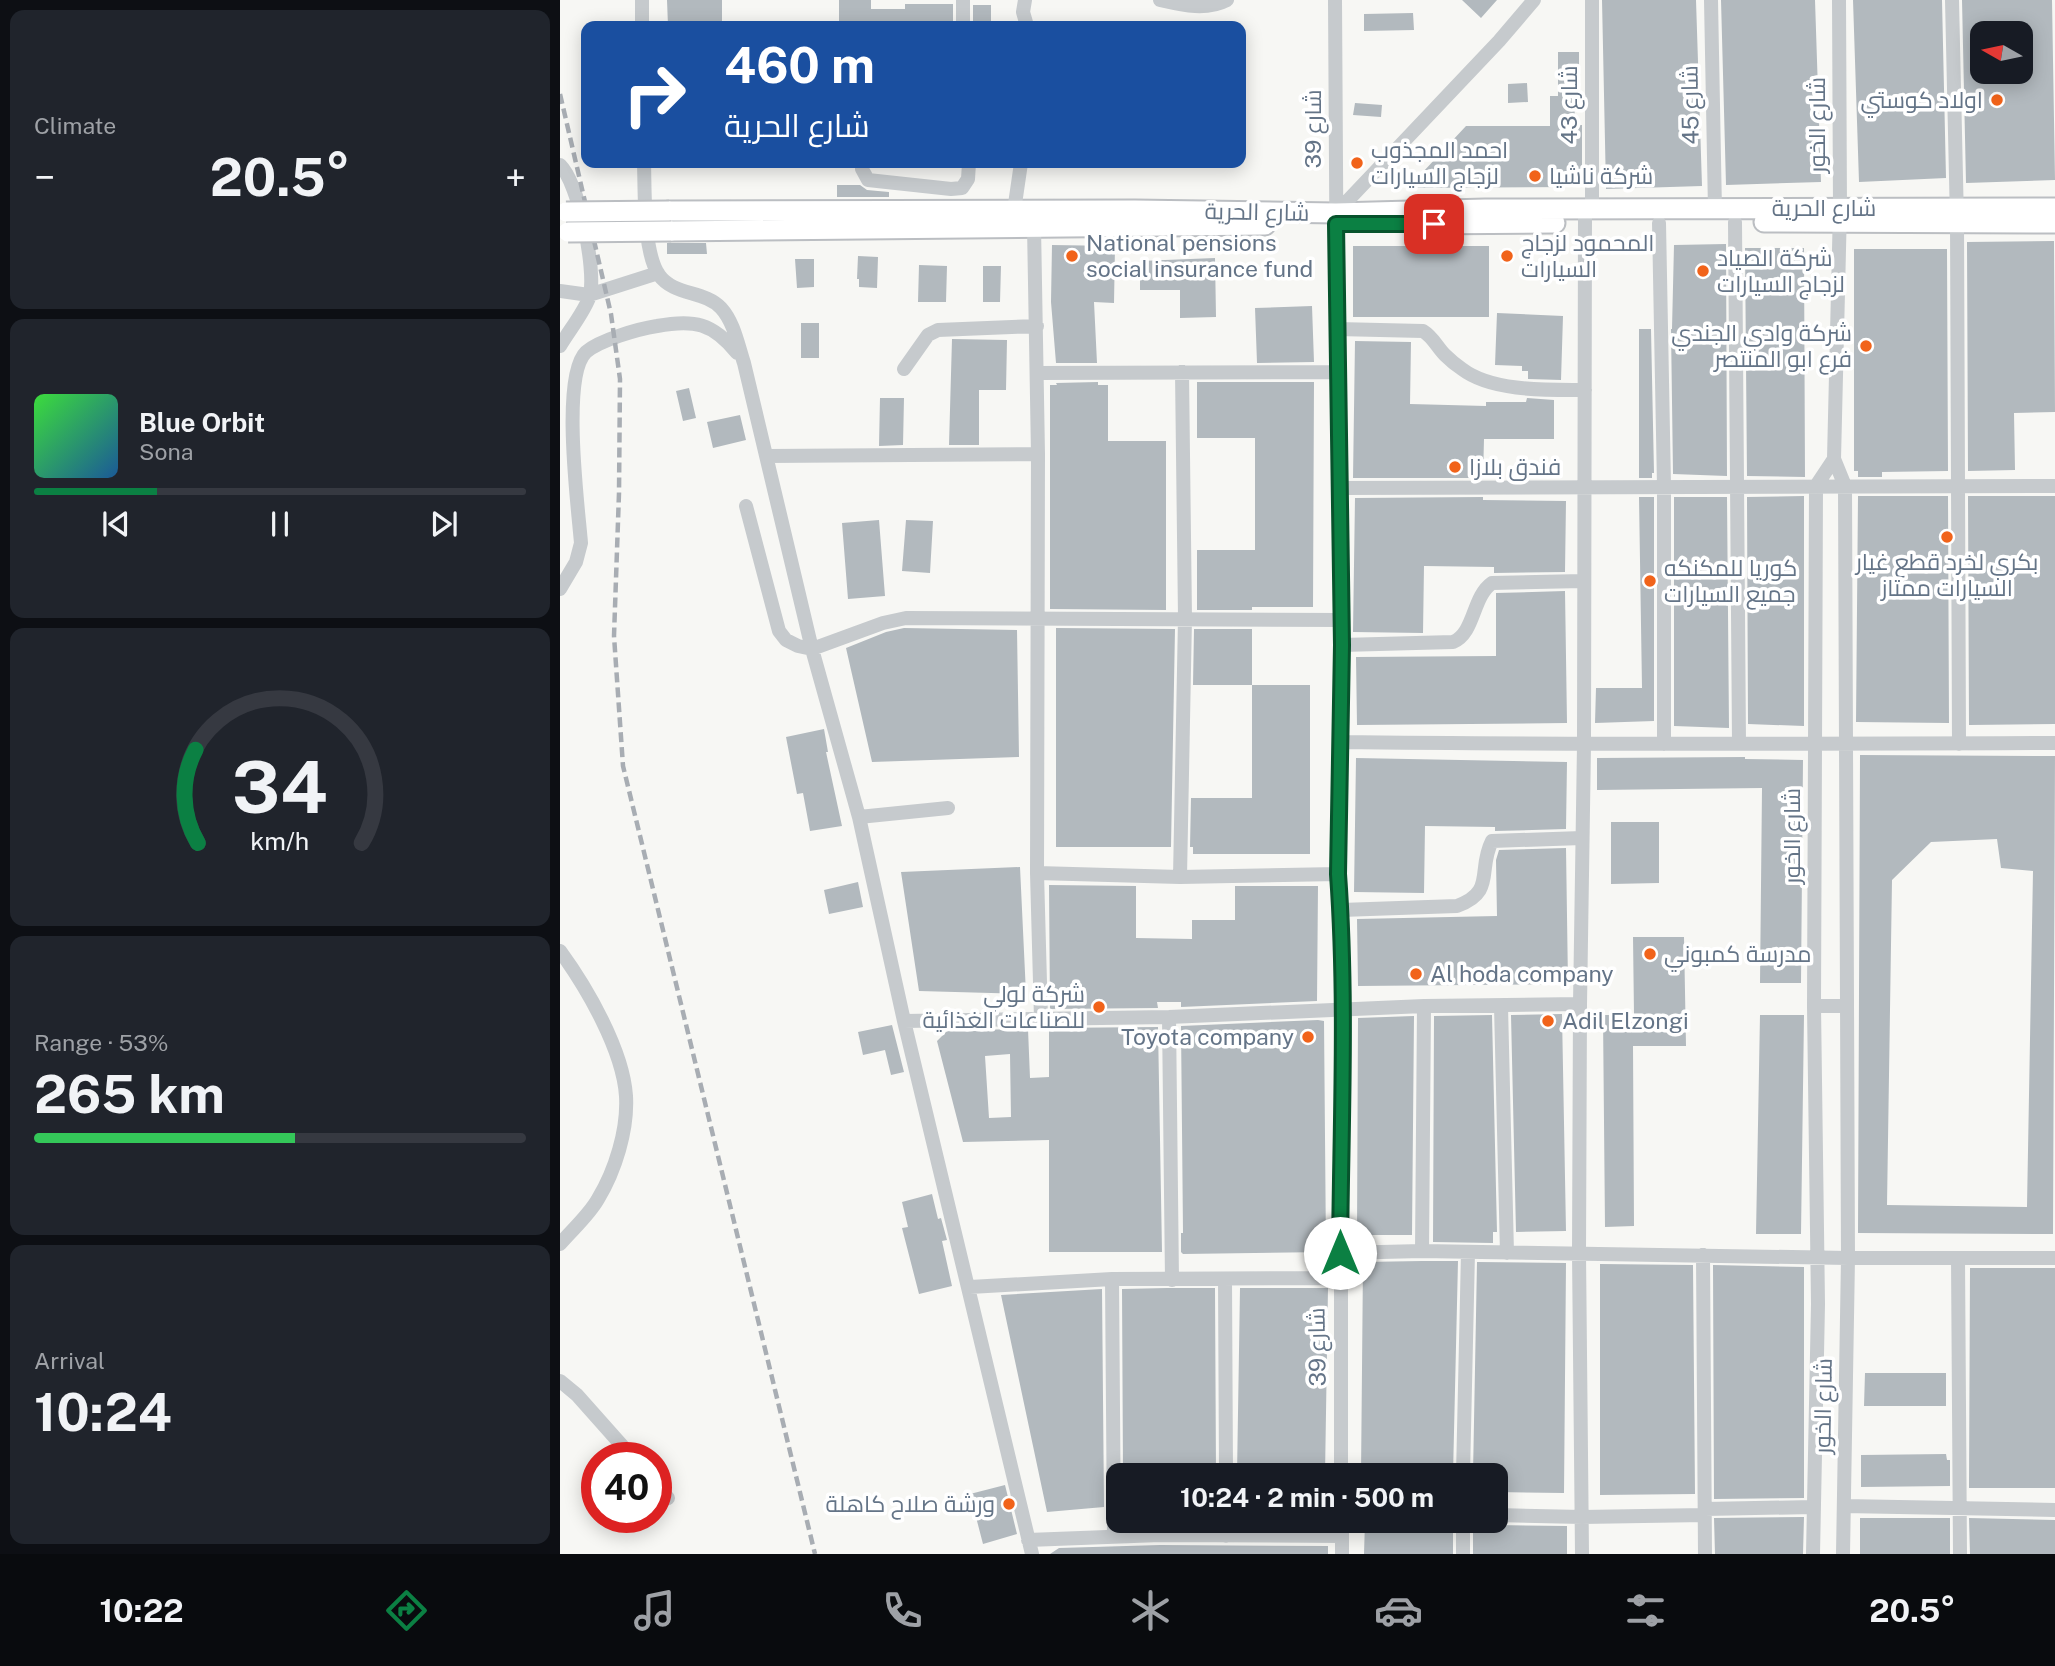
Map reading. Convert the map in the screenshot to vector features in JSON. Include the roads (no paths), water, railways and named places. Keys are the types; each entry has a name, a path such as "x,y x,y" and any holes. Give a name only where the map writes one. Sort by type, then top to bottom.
{"main road":[{"name":"شارع الحرية","path":"1587,215 1715,210 1840,215 1957,215 2055,208"},
{"name":"شارع الحرية","path":"670,221 1034,226 1336,219 1485,209 1587,215 1659,223 1735,222 1840,215"},
{"name":"شارع الحرية","path":"670,221 1135,210 1336,219"},
{"name":"شارع الحرية","path":"1957,215 2055,223"},
{"path":"563,222 670,221"}],"street":[{"path":"642,0 642,21"},
{"path":"963,0 963,21"},
{"path":"1025,0 1023,12 1026,21"},
{"path":"1160,0 1206,7 1227,0"},
{"name":"شارع 39","path":"1335,0 1342,620 1338,874 1342,1008 1339,1278 1342,1463"},
{"path":"1336,219 1534,0"},
{"name":"شارع 43","path":"1582,1554 1578,1253 1584,745 1584,390 1592,0"},
{"name":"شارع 45","path":"1711,0 1715,210"},
{"name":"شارع الخور","path":"1839,0 1840,215 1834,459 1845,486 1848,1258 1843,1554"},
{"path":"1952,0 1957,215 1959,744"},
{"path":"560,165 574,192 584,225 590,264 590,295 560,346"},
{"path":"644,168 649,247 658,273 664,282 710,300 720,308 731,324 744,363 812,649 859,817 904,1021 970,1287 1030,1547 1114,1537 1342,1536 1342,1554"},
{"path":"862,168 868,180 951,189 962,188 968,179 969,168"},
{"path":"1014,211 1020,168"},
{"path":"1735,222 1739,743"},
{"path":"1659,223 1664,486 1664,744"},
{"path":"1034,226 1039,617 1037,873 1041,1019"},
{"path":"560,291 590,295 658,273"},
{"path":"560,589 576,562 581,543 572,391 578,367 587,352 602,343 652,327 692,323 722,335 744,363"},
{"path":"904,369 928,335 938,330 1037,326"},
{"path":"1337,329 1423,331 1430,335 1450,359 1466,372 1478,377 1523,390 1584,390"},
{"path":"1180,877 1185,618 1182,372"},
{"path":"1037,373 1338,372"},
{"path":"768,456 1038,454"},
{"path":"1816,486 1834,459"},
{"name":"شارع الخور","path":"1813,1554 1817,1257 1814,1006 1816,486"},
{"path":"1339,488 2055,486"},
{"path":"746,506 779,631 786,640 812,649 873,626 906,618 1342,620"},
{"path":"1342,645 1453,642 1462,637 1480,594 1492,583 1583,581"},
{"path":"1341,742 1584,745 2055,743"},
{"path":"859,817 948,807"},
{"path":"1341,909 1457,906 1469,902 1483,888 1486,859 1492,841 1582,838"},
{"path":"1037,873 1180,877 1338,874"},
{"path":"560,942 560,951 610,1039 626,1095 626,1114 612,1169 597,1201 563,1238"},
{"path":"904,1021 1169,1017 1342,1008 1580,1004"},
{"path":"1422,1251 1424,1006"},
{"path":"1501,1006 1507,1252"},
{"path":"1814,1006 1847,1006"},
{"path":"1169,1017 1172,1280"},
{"path":"1340,1253 1422,1251 1848,1258 2055,1258"},
{"path":"1463,1463 1468,1252"},
{"path":"1703,1255 1705,1554"},
{"path":"1958,1258 1960,1554"},
{"path":"970,1287 1112,1279 1339,1278"},
{"path":"1112,1279 1114,1537"},
{"path":"1225,1279 1226,1463"},
{"path":"560,1381 577,1395 619,1442"},
{"path":"1844,1506 2055,1510"},
{"path":"1508,1515 1582,1517 1813,1507"},
{"path":"1462,1533 1462,1554"}],"railway":[{"path":"560,94 611,314 620,379 614,636 623,766 815,1554"}],"place":[{"name":"اولاد كوستي","path":"1997,100"},
{"name":"احمد المجذوب لزجاج السيارات","path":"1357,163"},
{"name":"شركة ناشيا","path":"1535,176"},
{"name":"National pensions social insurance fund","path":"1072,256"},
{"name":"المحمود لزجاج السيارات","path":"1507,256"},
{"name":"شركة الصياد لزجاج السيارات","path":"1703,271"},
{"name":"شركة وادي الجندي فرع ابو المنتصر","path":"1866,346"},
{"name":"فندق بلازا","path":"1455,467"},
{"name":"بكري لخرد قطع غيار السيارات ممتاز","path":"1947,537"},
{"name":"كوريا للمكنكه جميع السيارات","path":"1650,581"},
{"name":"مدرسة كمبوني","path":"1650,954"},
{"name":"Al hoda company","path":"1416,974"},
{"name":"شركة لولي للصناعات الغذائية","path":"1099,1007"},
{"name":"Adil Elzongi","path":"1548,1021"},
{"name":"Toyota company","path":"1308,1037"},
{"name":"ورشة صلاح كاهلة","path":"1009,1504"}]}
